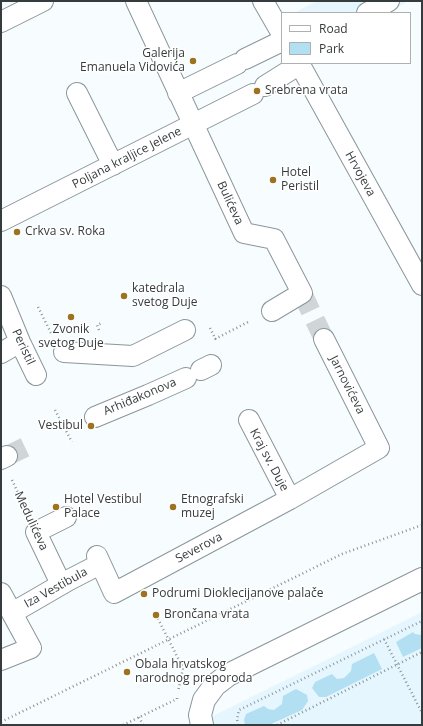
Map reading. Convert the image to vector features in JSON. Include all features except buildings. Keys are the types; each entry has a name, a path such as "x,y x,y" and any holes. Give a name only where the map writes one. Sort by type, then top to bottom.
{"street":[{"path":"1,22 43,1"},
{"path":"136,1 193,125"},
{"path":"263,1 281,32"},
{"path":"369,12 389,1"},
{"path":"178,93 281,42"},
{"name":"Poljana kraljice Jelene","path":"1,221 193,125 259,90 299,64"},
{"name":"Hrvojeva","path":"299,64 422,285"},
{"path":"77,93 113,166"},
{"name":"Bulićeva","path":"193,125 244,233 274,239 302,293 272,311"},
{"name":"Peristil","path":"1,296 20,342 36,375"},
{"path":"64,352 133,356 185,330"},
{"name":"Jarnovićeva","path":"324,339 371,432"},
{"path":"1,353 20,342"},
{"name":"Arhiđakonova","path":"94,417 148,395 199,371"},
{"name":"Kraj sv. Duje","path":"249,420 290,499"},
{"name":"Severova","path":"98,560 114,593 290,499 379,448 371,432"},
{"path":"36,532 66,517"},
{"name":"Medulićeva","path":"36,532 61,584"},
{"name":"Iza Vestibula","path":"12,613 98,560"},
{"path":"202,725 200,715 204,700 215,685 228,675 422,579"},
{"path":"1,593 31,648 1,660"}],"path":[{"path":"216,339 272,311"},
{"path":"99,330 98,326 102,323"},
{"path":"55,410 72,442"},
{"name":"Medulićeva","path":"3,458 36,532"},
{"path":"1,722 342,554 422,525"},
{"path":"123,725 177,698 183,668 156,615"},
{"path":"238,725 237,719 239,710 422,621"},
{"path":"384,639 421,711"},
{"path":"277,725 422,652"},
{"path":"139,717 143,725"}],"shaded area":[{"path":"317,1 408,1 390,12 296,12"},
{"path":"422,612 422,725 195,725 332,657"}],"green space":[{"path":"413,632 415,634 422,635 422,648 403,657 396,642"},
{"path":"374,653 382,669 326,697 319,697 312,688 315,682 332,674 337,679 344,678 351,671 352,664"},
{"path":"296,689 307,695 308,701 302,710 269,725 245,725 244,720 246,714 264,706 268,709 274,710 282,704 283,696"}],"tunnel":[{"path":"302,293 324,339"},
{"path":"7,456 34,443"}],"place":[{"name":"Galerija Emanuela Vidovića","path":"193,61"},
{"name":"Srebrena vrata","path":"257,91"},
{"name":"Hotel Peristil","path":"273,180"},
{"name":"Crkva sv. Roka","path":"17,232"},
{"name":"katedrala svetog Duje","path":"124,296"},
{"name":"Zvonik svetog Duje","path":"71,317"},
{"name":"Vestibul","path":"91,426"},
{"name":"Hotel Vestibul Palace","path":"56,507"},
{"name":"Etnografski muzej","path":"173,507"},
{"name":"Podrumi Dioklecijanove palače","path":"144,594"},
{"name":"Brončana vrata","path":"156,615"},
{"name":"Obala hrvatskog narodnog preporoda","path":"127,672"}]}
